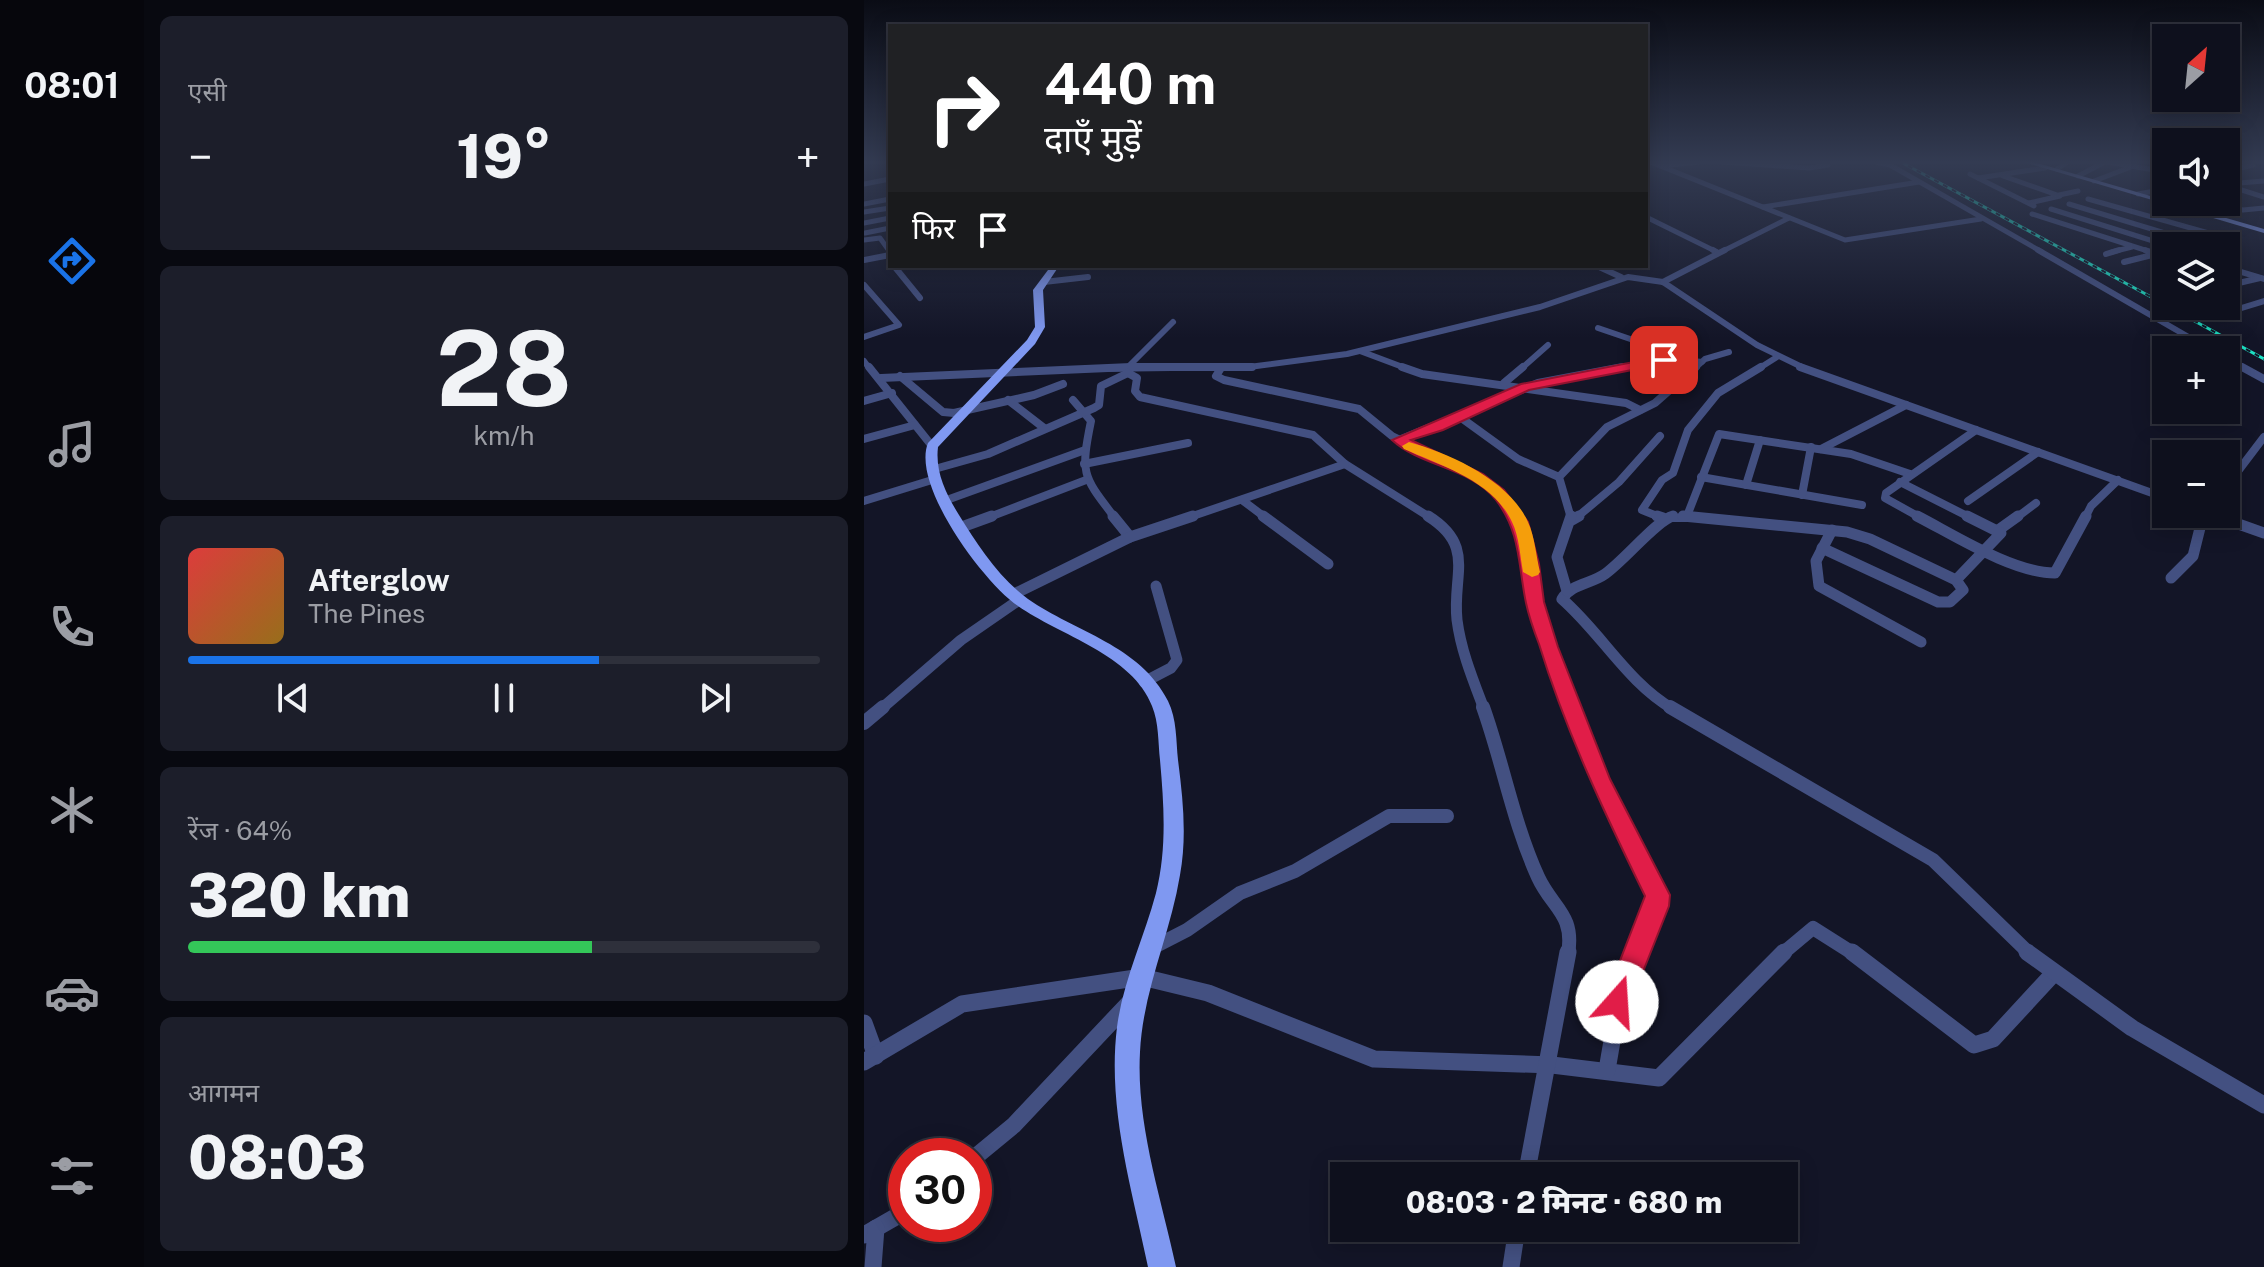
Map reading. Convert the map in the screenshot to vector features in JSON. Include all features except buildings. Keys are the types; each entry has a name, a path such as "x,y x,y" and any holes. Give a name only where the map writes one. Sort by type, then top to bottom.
{"street":[{"path":"1652,220 1718,253"},
{"path":"1663,282 1785,220"},
{"path":"1795,220 1850,240 1974,220"},
{"path":"1983,220 2186,336"},
{"path":"2051,220 2157,255 2124,262"},
{"path":"2086,220 2152,241"},
{"path":"2122,220 2161,232"},
{"path":"2089,232 2134,220"},
{"path":"2163,220 2205,232"},
{"path":"2233,220 2264,229"},
{"path":"864,233 888,228"},
{"path":"864,240 880,238 888,254"},
{"path":"2106,254 2135,247"},
{"path":"864,260 888,256"},
{"path":"896,268 920,298"},
{"path":"1601,268 1621,277 1663,282 1777,357 2152,493"},
{"path":"2240,272 2262,278"},
{"path":"1088,277 1049,274 1038,290 1040,327 1002,375 932,446 927,455 932,475 959,528 1017,597 1106,649 1144,682 1158,700 1163,717 1174,799 1170,874 1129,1026 1127,1083 1162,1267"},
{"path":"864,375 1002,375 1131,368 1249,367 1359,351 1540,307 1621,277"},
{"path":"2240,283 2262,278"},
{"path":"864,285 899,325 864,337"},
{"path":"2240,308 2264,301"},
{"path":"864,501 988,454 1099,405 1101,386 1131,368 1173,322"},
{"path":"1598,328 1639,342 1664,360"},
{"path":"1504,383 1548,345"},
{"path":"1359,351 1422,374 1504,383 1626,403 1640,410"},
{"path":"1559,477 1607,427 1663,398 1702,362 1729,352"},
{"path":"1777,357 1722,389 1692,424 1675,470 1662,480 1642,510 1663,518 1687,516 1832,530 1870,539 1956,580 1963,590 1950,602 1938,602 1822,548"},
{"path":"1399,440 1526,387 1664,360 1702,362"},
{"path":"864,361 892,393 925,443 932,446"},
{"path":"2240,366 2264,379"},
{"path":"1131,368 1137,378 1135,391 1140,397 1313,435 1345,464 1441,524 1453,538 1460,554 1457,618 1464,654 1489,723 1515,818 1539,880 1568,921 1570,941 1550,1064 1529,1162"},
{"path":"1220,368 1216,376 1224,380 1359,409 1399,440 1477,477 1499,493 1520,522 1531,564 1535,602 1549,647 1599,779 1658,895 1657,906 1622,983 1603,1069"},
{"path":"900,376 943,412 964,413 1063,384"},
{"path":"864,401 892,393"},
{"path":"983,394 1013,399 1044,428"},
{"path":"1073,400 1091,421 1085,450 1086,480 1130,537"},
{"path":"1802,495 1816,448 1906,405"},
{"path":"1460,417 1518,459 1559,477 1572,520"},
{"path":"864,439 915,425"},
{"path":"1976,430 1910,474 1885,498 1986,550 2044,575 2053,575 2091,506 2118,480"},
{"path":"1687,516 1717,434 1857,455 1910,474"},
{"path":"1567,591 1557,557 1572,520 1589,509 1639,462 1660,436"},
{"path":"2240,469 2264,437"},
{"path":"1746,485 1760,440"},
{"path":"1084,464 1188,443"},
{"path":"944,501 1085,450"},
{"path":"1968,501 2038,452"},
{"path":"864,723 961,640 1017,597 1130,537 1345,464"},
{"path":"1701,477 1862,505"},
{"path":"959,528 1086,480"},
{"path":"1900,482 2001,533 1956,580"},
{"path":"1242,500 1328,564"},
{"path":"1997,531 2036,503"},
{"path":"1663,518 1616,567 1563,595 1565,603 1590,623 1636,683 1653,697 1933,860 1952,874 2009,937 2054,973 2126,1023 2264,1105"},
{"path":"2240,524 2264,533"},
{"path":"2171,578 2193,556 2200,528"},
{"path":"1832,530 1822,548 1816,571 1823,590 1921,642"},
{"path":"1144,682 1171,668 1177,660 1156,586"},
{"path":"1150,949 1187,930 1240,893 1295,871 1389,816 1447,816"},
{"path":"864,1023 870,1059 944,1013 977,1000 1140,986 1208,993 1374,1059 1550,1064 1659,1078 1796,940 1813,928 1835,939 1974,1045 1993,1039 2054,973"},
{"path":"992,1143 1014,1125 1140,986"},
{"path":"873,1267 870,1232 888,1222"},
{"path":"1511,1267 1515,1242"}],"railway":[{"path":"2009,220 2152,297"},
{"path":"2193,320 2264,359"}],"slow traffic":[{"path":"1409,446 1468,472 1499,493 1520,522 1532,572"}],"route":[{"path":"1617,1002 1622,983 1657,906 1658,895 1631,849 1599,779 1549,647 1535,602 1531,564 1520,522 1499,493 1477,477 1399,440 1438,427 1526,387 1664,360"}]}
